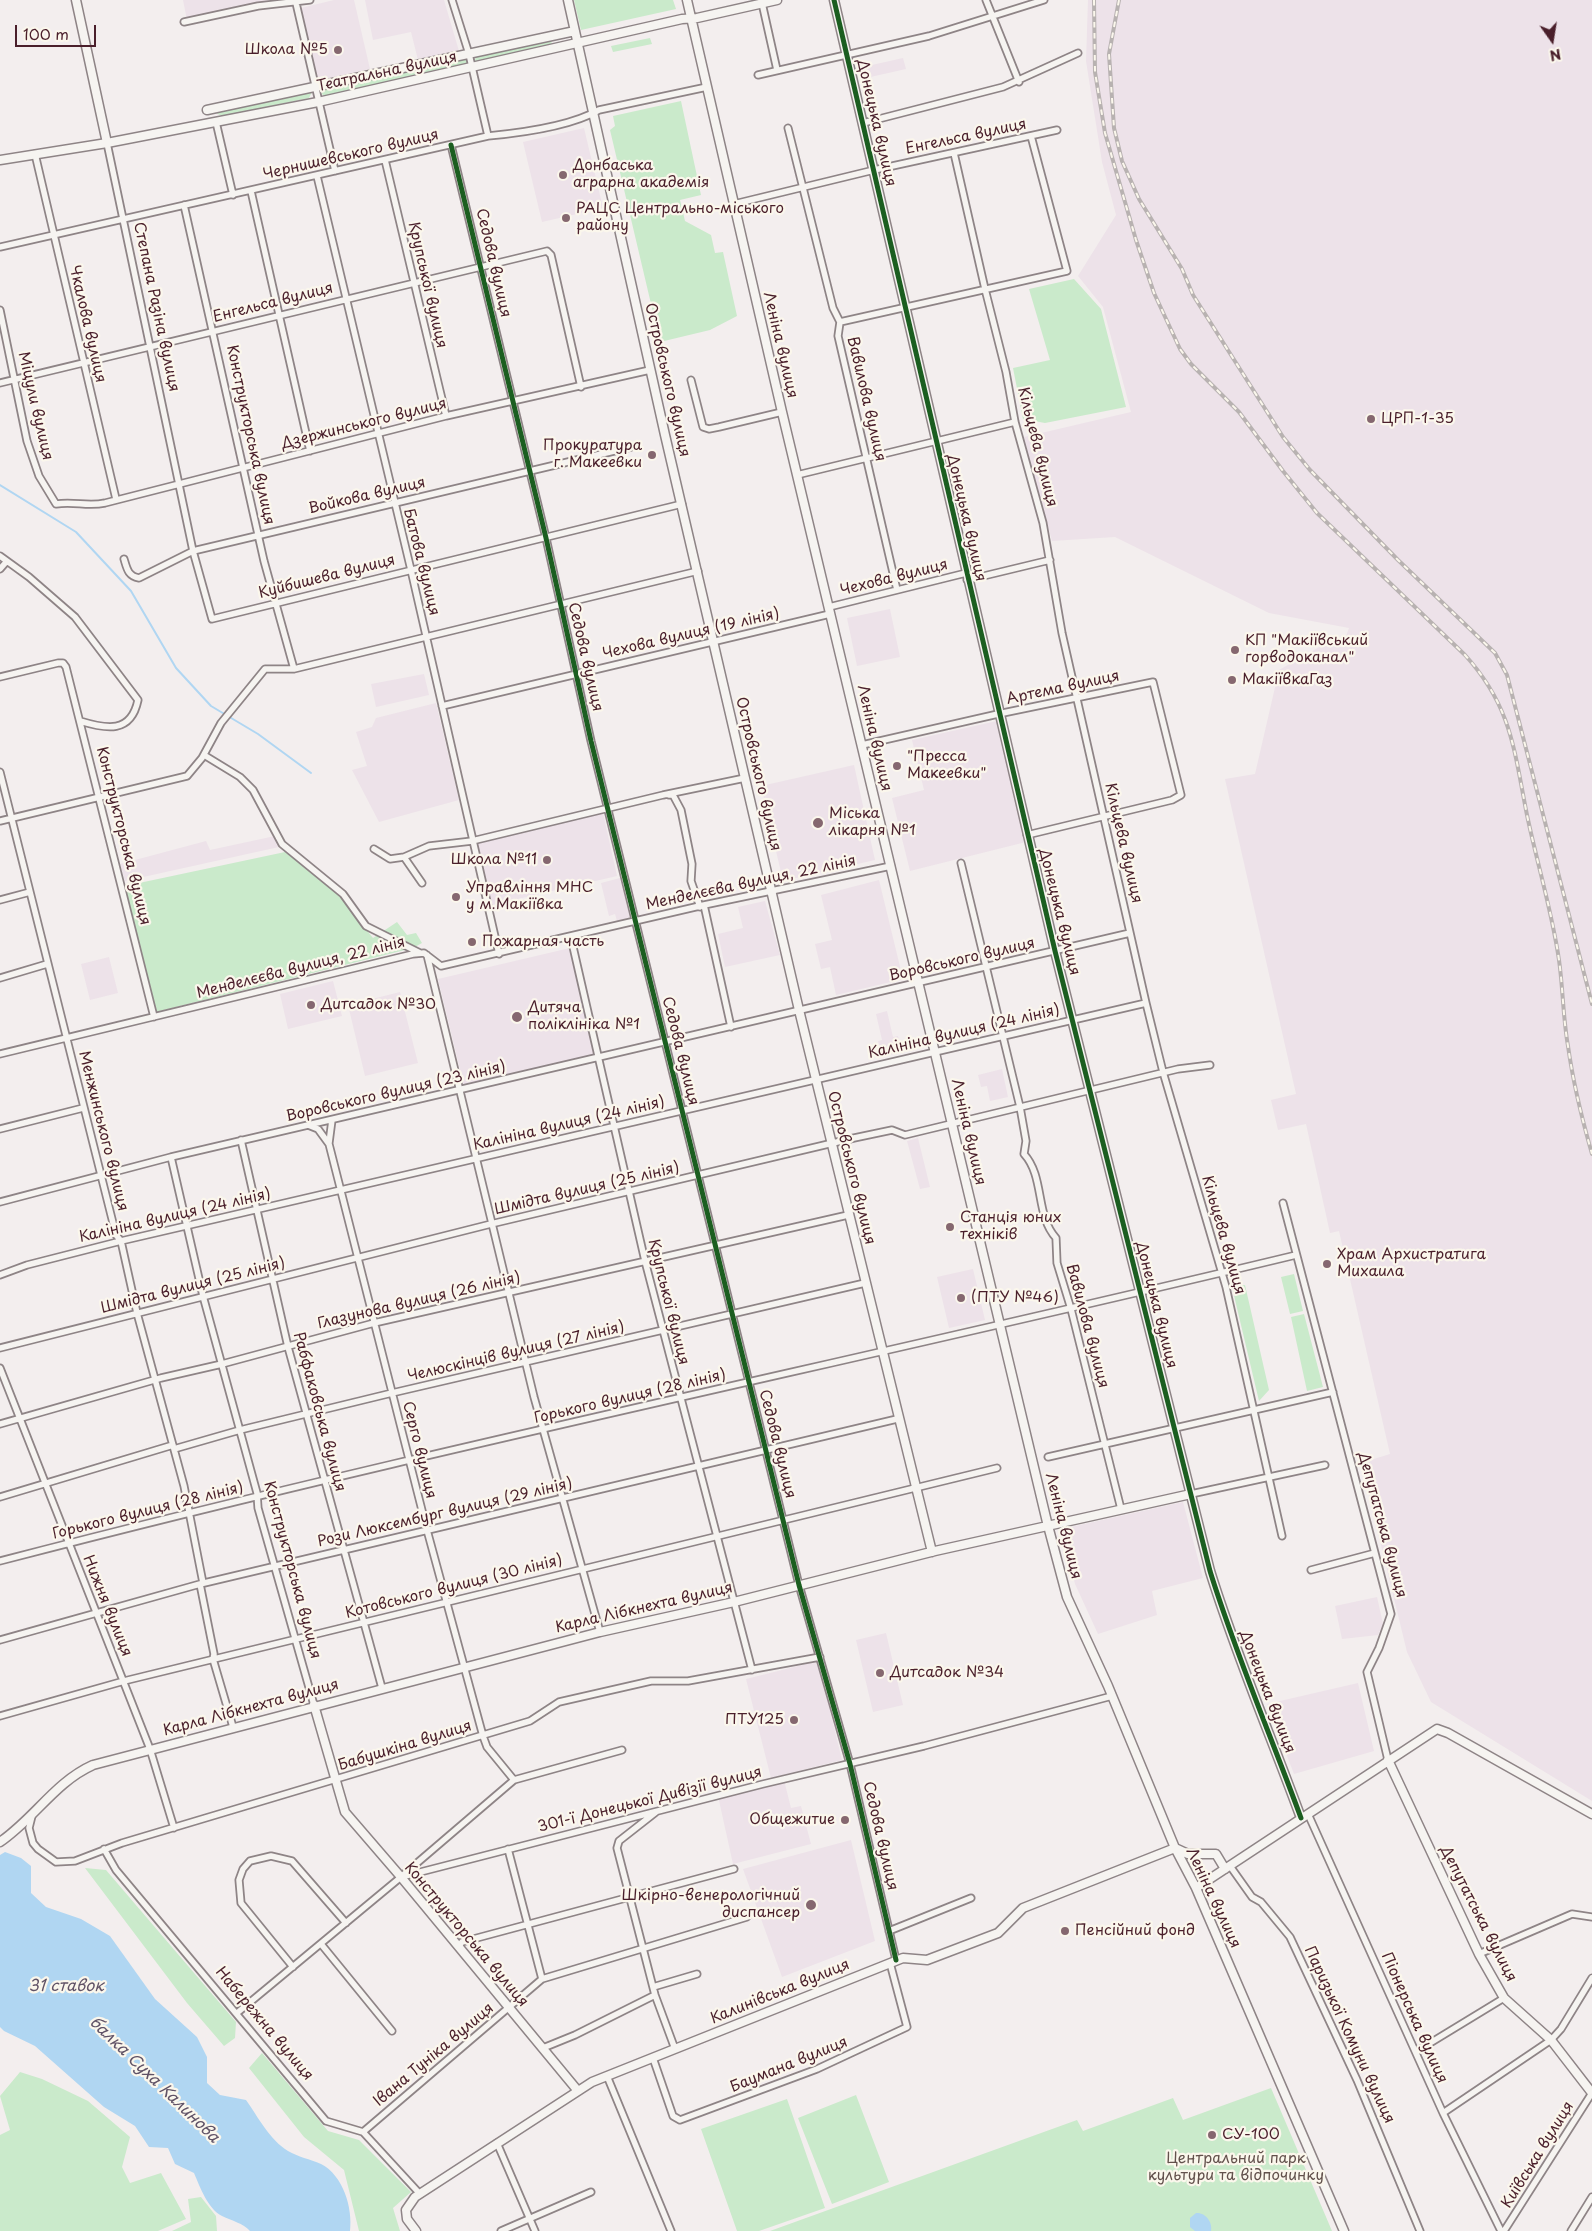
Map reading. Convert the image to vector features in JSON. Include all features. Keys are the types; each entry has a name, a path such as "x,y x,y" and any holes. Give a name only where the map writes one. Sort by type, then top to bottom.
{"street":[{"name":"Степана Разіна вулиця","path":"76,0 193,551 212,619"},
{"path":"184,22 258,6 310,0"},
{"path":"452,0 469,54 488,136"},
{"name":"Островського вулиця","path":"568,0 650,370 815,1080 897,1419 932,1552"},
{"name":"Леніна вулиця","path":"687,0 797,475 1048,1525 1068,1597 1112,1696 1175,1848 1196,1888 1344,2231"},
{"name":"Театральна вулиця","path":"0,160 107,143 318,102 777,0"},
{"name":"Донецька вулиця","path":"834,0 998,714 1089,1090 1210,1571 1229,1632 1304,1816"},
{"path":"986,0 1019,82"},
{"path":"758,74 929,36 1044,0"},
{"path":"296,3 335,171"},
{"path":"762,4 777,70"},
{"name":"Театральна вулиця","path":"206,110 575,31"},
{"path":"862,123 1019,82 1078,53"},
{"name":"Чернишевського вулиця","path":"0,247 488,136 519,133 593,114 599,110 707,87"},
{"path":"216,122 232,195"},
{"name":"Вавилова вулиця","path":"788,128 801,188 808,200 833,308 840,322 838,336 897,590"},
{"name":"Енгельса вулиця","path":"734,204 874,170 1057,130"},
{"path":"840,322 1067,271 1031,136"},
{"name":"Седова вулиця","path":"451,145 546,538 608,808 715,1246 799,1586 850,1764 889,1931 893,1962"},
{"name":"Кільцева вулиця","path":"954,153 1006,372 1014,422 1043,523 1062,633 1146,1003 1163,1072 1222,1272 1282,1536"},
{"name":"Чкалова вулиця","path":"35,154 116,499"},
{"name":"Крупської вулиця","path":"385,160 446,416"},
{"name":"Батова вулиця","path":"317,176 411,570 499,954"},
{"path":"251,191 310,451"},
{"name":"Конструкторська вулиця","path":"184,206 242,468 275,603 294,669"},
{"name":"Енгельса вулиця","path":"0,384 83,362 547,251 551,255 580,386"},
{"name":"Міцули вулиця","path":"0,314 28,441 39,476 56,504"},
{"name":"Дзержинського вулиця","path":"56,504 72,502 90,506 446,416 650,370"},
{"path":"691,380 703,427 709,429 782,412"},
{"path":"797,475 1014,422"},
{"name":"Войкова вулиця","path":"124,560 127,571 133,577 139,578 193,551 258,534 631,447"},
{"name":"Куйбишева вулиця","path":"212,619 682,504"},
{"path":"0,556 75,617 138,700 136,712 128,721 118,726 102,727 80,721"},
{"name":"Чехова вулиця","path":"830,611 897,590 1050,560"},
{"path":"0,569 7,561"},
{"path":"0,821 187,776 204,755 221,722 264,669 294,669 698,571"},
{"name":"Чехова вулиця (19 лiнiя)","path":"442,706 830,611"},
{"name":"Конструкторська вулиця","path":"0,677 62,663 66,667 100,796 154,1017"},
{"name":"Артема вулиця","path":"862,746 998,714 1152,682 1181,794 1172,800 1103,816"},
{"path":"204,755 240,777 253,790 282,844 343,894 366,926 420,953"},
{"name":"Менжинського вулиця","path":"0,772 83,1108 116,1235 121,1241 137,1313 190,1512 214,1654 213,1659 233,1727"},
{"path":"374,849 384,857 404,857 429,846 472,841 663,795 745,778"},
{"path":"663,795 673,795 681,810 692,864 691,881 702,906 731,1027"},
{"path":"1027,835 1103,816"},
{"path":"404,857 422,884"},
{"name":"Вавилова вулиця","path":"961,863 1020,1107 1026,1140 1024,1154 1033,1164 1048,1230 1056,1238 1056,1263 1071,1308 1121,1509"},
{"name":"Менделєєва вулиця, 22 лінія","path":"0,1054 420,953 442,966 571,938 702,906 891,866"},
{"path":"0,900 30,892"},
{"name":"Воровського вулиця","path":"799,1010 919,984 1130,933"},
{"name":"Крупської вулиця","path":"571,938 644,1261 752,1670"},
{"path":"426,955 474,1158 543,1430 600,1632"},
{"path":"0,978 47,964"},
{"name":"Калініна вулиця (24 лiнiя)","path":"0,1274 27,1265 121,1241 1146,1003"},
{"name":"Воровського вулиця (23 лiнiя)","path":"0,1202 171,1156 459,1091 799,1010"},
{"name":"Шмідта вулиця (25 лiнiя)","path":"0,1348 491,1224 892,1130 906,1134 1163,1072 1210,1064"},
{"path":"0,1129 83,1108"},
{"name":"Серго вулиця","path":"332,1120 330,1144 409,1462 463,1666 487,1747 514,1780"},
{"path":"308,1125 318,1129 330,1144"},
{"name":"Рабфаковська вулиця","path":"241,1140 288,1347 306,1416 326,1481 342,1550 382,1688"},
{"name":"Конструкторська вулиця","path":"171,1156 203,1296 257,1493 256,1497 274,1566 334,1780 345,1812 459,1946 578,2091"},
{"name":"Депутатська вулиця","path":"1283,1203 1391,1614 1379,1648 1367,1672 1388,1760 1479,1954 1504,1998 1551,2040 1592,2093"},
{"name":"Глазунова вулиця (26 лiнiя)","path":"0,1424 155,1380 288,1347 374,1323 848,1215"},
{"name":"Горького вулиця (28 лiнiя)","path":"0,1561 190,1512 1296,1255"},
{"name":"Челюскінців вулиця (27 лiнiя)","path":"0,1497 46,1484 70,1474 240,1430 865,1284"},
{"name":"Нижня вулиця","path":"0,1368 150,1749 174,1828"},
{"path":"1048,1457 1333,1392"},
{"name":"Рози Люксембург вулиця (29 лiнiя)","path":"0,1640 202,1583 897,1419"},
{"name":"Карла Лібкнехта вулиця","path":"0,1842 19,1829 62,1784 79,1771 150,1749 463,1666 600,1632 734,1602 932,1552 1121,1509 1325,1466"},
{"name":"Котовського вулиця (30 лiнiя)","path":"0,1716 124,1681 997,1468"},
{"path":"1310,1570 1375,1553"},
{"name":"Бабушкіна вулиця","path":"32,1816 29,1828 33,1843 56,1862 69,1863 104,1849 483,1736 530,1720 559,1702 651,1681 688,1681 820,1657"},
{"name":"301-ї Донецької Дивізії вулиця","path":"237,2013 401,1877 1112,1696"},
{"path":"1196,1888 1437,1729 1448,1733 1592,1814"},
{"path":"401,1877 514,1780 622,1750"},
{"path":"658,1811 619,1841 616,1848 631,1898 655,1995 674,2049"},
{"name":"Піонерська вулиця","path":"1304,1816 1417,2051 1443,2112 1502,2231"},
{"path":"1175,1848 1188,1854 1216,1854 1227,1867"},
{"name":"Калинівська вулиця","path":"416,2231 407,2219 406,2210 410,2202 578,2091 607,2076 903,1958 927,1960 998,1933 1023,1908 1175,1848"},
{"name":"Набережна вулиця","path":"104,1849 116,1870 326,2121 363,2132"},
{"path":"508,1849 542,1979"},
{"path":"293,1967 241,1902 239,1880 243,1869 250,1861 271,1856 292,1861 346,1923"},
{"name":"Паризької Комуни вулиця","path":"1227,1867 1252,1897 1261,1902 1290,1937 1357,2080 1420,2231"},
{"path":"459,1946 462,1942 528,1926 734,1869"},
{"path":"889,1931 971,1898"},
{"path":"1479,1954 1572,1914 1592,1917"},
{"name":"Івана Туніка вулиця","path":"363,2132 542,1979 644,1950 747,1917"},
{"path":"320,1944 392,2031"},
{"name":"Баумана вулиця","path":"653,2058 673,2116 680,2120 817,2069 907,2027 893,1962"},
{"path":"653,1987 697,1974"},
{"path":"1443,2112 1551,2040 1561,2029 1592,1978"},
{"path":"543,2048 576,2035 655,1995"},
{"path":"1417,2051 1504,1998"},
{"path":"607,2076 671,2231"},
{"name":"Київська вулиця","path":"1502,2231 1592,2093"},
{"path":"363,2132 420,2194"},
{"path":"497,2143 535,2231"},
{"path":"501,2231 592,2192"},
{"path":"1571,2231 1592,2197"}],"shaded area":[{"path":"183,0 281,0 187,20"},
{"name":"Школа №5","path":"334,0 354,0 370,69 318,81 301,8"},
{"path":"365,0 444,0 459,51 418,60 411,32 373,40"},
{"path":"1088,0 1592,0 1592,1801 1431,1702 1407,1652 1361,1463 1390,1454 1339,1231 1330,1233 1306,1124 1278,1130 1271,1100 1296,1094 1225,779 1255,774 1279,670 1323,645 1342,647 1349,628 1269,613 1115,537 1052,541 1024,437 1131,412 1103,307 1078,276 1116,215 1102,162 1086,61"},
{"path":"903,58 906,69 866,78 863,67"},
{"name":"Донбаська аграрна академія","path":"584,128 603,208 542,222 523,142"},
{"path":"890,609 900,657 857,666 847,618"},
{"path":"424,674 429,695 376,707 371,684"},
{"path":"436,703 459,800 379,822 352,770 367,766 356,732 372,727 376,718"},
{"path":"997,721 1026,842 910,871 892,798 924,790 912,740"},
{"name":"Міська лікарня №1","path":"854,765 875,860 783,881 761,786"},
{"name":"Школа №11","path":"603,813 617,876 492,905 477,844"},
{"path":"275,836 279,847 125,881 120,864 206,841 210,850"},
{"path":"620,878 630,918 617,921 615,914 609,916 601,883"},
{"path":"879,880 903,979 836,995 830,967 821,969 815,944 832,940 821,895"},
{"path":"765,901 780,955 725,967 718,934 743,928 738,907"},
{"name":"Дитяча поліклініка №1","path":"570,948 595,1055 464,1086 438,979"},
{"path":"109,957 118,993 90,1000 81,964"},
{"name":"Дитсадок №30","path":"333,981 342,1016 288,1029 280,994"},
{"path":"400,992 418,1063 365,1076 348,1005"},
{"path":"887,1011 893,1037 898,1036 902,1052 882,1057 878,1041 882,1040 876,1014"},
{"path":"1002,1069 1008,1097 990,1101 987,1086 981,1087 978,1075"},
{"path":"918,1138 930,1187 920,1189 907,1141"},
{"name":"(ПТУ №46)","path":"973,1269 985,1320 949,1328 937,1277"},
{"path":"1183,1502 1203,1578 1152,1591 1157,1615 1098,1634 1075,1584 1062,1529"},
{"path":"1377,1597 1383,1624 1378,1635 1342,1639 1335,1606"},
{"name":"Дитсадок №34","path":"886,1633 903,1705 873,1712 856,1640"},
{"name":"ПТУ125","path":"818,1661 842,1760 771,1778 746,1679"},
{"path":"1358,1683 1374,1751 1294,1774 1267,1704"},
{"path":"784,1780 791,1808 801,1806 811,1844 733,1864 718,1796"},
{"name":"Шкірно-венерологічний диспансер","path":"851,1840 875,1941 782,1977 743,1869"}],"green space":[{"path":"574,0 673,0 676,9 581,30"},
{"path":"650,38 652,44 613,52 611,46"},
{"path":"551,40 552,45 477,63 475,61 476,55"},
{"path":"465,57 469,65 324,97 321,92 324,88"},
{"path":"313,90 309,98 222,116 216,113"},
{"path":"681,101 701,195 680,200 685,221 711,235 715,253 723,252 737,316 710,330 660,342 610,130 615,126 613,116"},
{"path":"1074,279 1101,309 1126,407 1045,423 1023,419 1013,368 1050,360 1029,289"},
{"path":"285,852 331,886 373,938 397,922 407,935 416,933 422,943 413,948 156,1012 125,886"},
{"path":"1294,1274 1303,1311 1290,1314 1281,1277"},
{"path":"1245,1285 1269,1390 1259,1401 1232,1287"},
{"path":"1304,1314 1323,1387 1307,1391 1291,1317"},
{"path":"85,1868 106,1870 236,2022 235,2038 224,2046 187,2003"},
{"path":"262,2053 328,2131 359,2140 411,2192 393,2208 400,2231 359,2231 344,2170 304,2137 249,2068"},
{"path":"20,2072 42,2079 88,2101 130,2137 122,2167 130,2183 161,2173 186,2219 158,2231 0,2231 0,2135 10,2130 0,2096"},
{"name":"Центральний парк культури та відпочинку","path":"1271,2088 1332,2231 770,2231 1077,2120 1083,2131 1173,2098 1183,2120"},
{"path":"856,2095 889,2182 832,2204 798,2118"},
{"path":"787,2099 825,2208 759,2231 737,2231 701,2129"},
{"path":"201,2197 216,2216 217,2231 172,2231 191,2222 188,2199"}],"water":[{"name":"31 ставок","path":"5,1852 21,1858 31,1866 31,1893 46,1907 81,1919 110,1936 155,1999 197,2037 207,2057 207,2083 220,2095 246,2100 265,2128 282,2146 292,2153 329,2169 341,2184 345,2193 350,2212 350,2231 250,2231 241,2224 222,2216 209,2203 194,2173 175,2164 168,2148 149,2147 135,2126 104,2107 35,2046 4,2031 0,2027 0,1855"},
{"path":"1196,2213 1208,2218 1211,2224 1211,2231 1195,2231 1190,2227 1190,2218"}],"waterway":[{"path":"0,485 76,532 131,591 176,668 211,706 258,734 311,773"}],"railway":[{"path":"1094,0 1095,72 1105,133 1136,240 1154,293 1180,349 1191,364 1239,412 1317,513 1465,655 1481,674 1502,711 1514,750 1552,923 1559,960 1570,1060 1592,1154"},
{"path":"1119,0 1109,54 1114,128 1122,161 1139,199 1182,269 1193,295 1283,437 1310,470 1398,560 1495,653 1507,675 1592,1004"}],"cycle path":[{"path":"834,0 1055,951 1210,1571 1242,1664 1301,1818"},
{"path":"451,145 546,538 591,741 799,1585 850,1764 896,1960"}],"place":[{"name":"Школа №5","path":"338,50"},
{"name":"Донбаська аграрна академія","path":"563,175"},
{"name":"РАЦС Центрально-міського району","path":"566,218"},
{"name":"ЦРП-1-35","path":"1371,419"},
{"name":"Прокуратура г. Макеевки","path":"652,455"},
{"name":"КП \"Макіївський горводоканал\"","path":"1235,650"},
{"name":"МакіївкаГаз","path":"1232,680"},
{"name":"\"Пресса Макеевки\"","path":"897,766"},
{"name":"Міська лікарня №1","path":"818,823"},
{"name":"Школа №11","path":"547,860"},
{"name":"Управління МНС у м.Макіївка","path":"456,897"},
{"name":"Пожарная часть","path":"472,942"},
{"name":"Дитсадок №30","path":"311,1005"},
{"name":"Дитяча поліклініка №1","path":"517,1017"},
{"name":"Станція юних техніків","path":"950,1227"},
{"name":"Храм Архистратига Михаила","path":"1327,1264"},
{"name":"(ПТУ №46)","path":"961,1298"},
{"name":"Дитсадок №34","path":"880,1673"},
{"name":"ПТУ125","path":"794,1720"},
{"name":"Общежитие","path":"845,1820"},
{"name":"Шкірно-венерологічний диспансер","path":"811,1905"},
{"name":"Пенсійний фонд","path":"1065,1931"},
{"name":"СУ-100","path":"1212,2135"}],"water label":[{"name":"балка Суха Калинова","path":"154,2080"}]}
